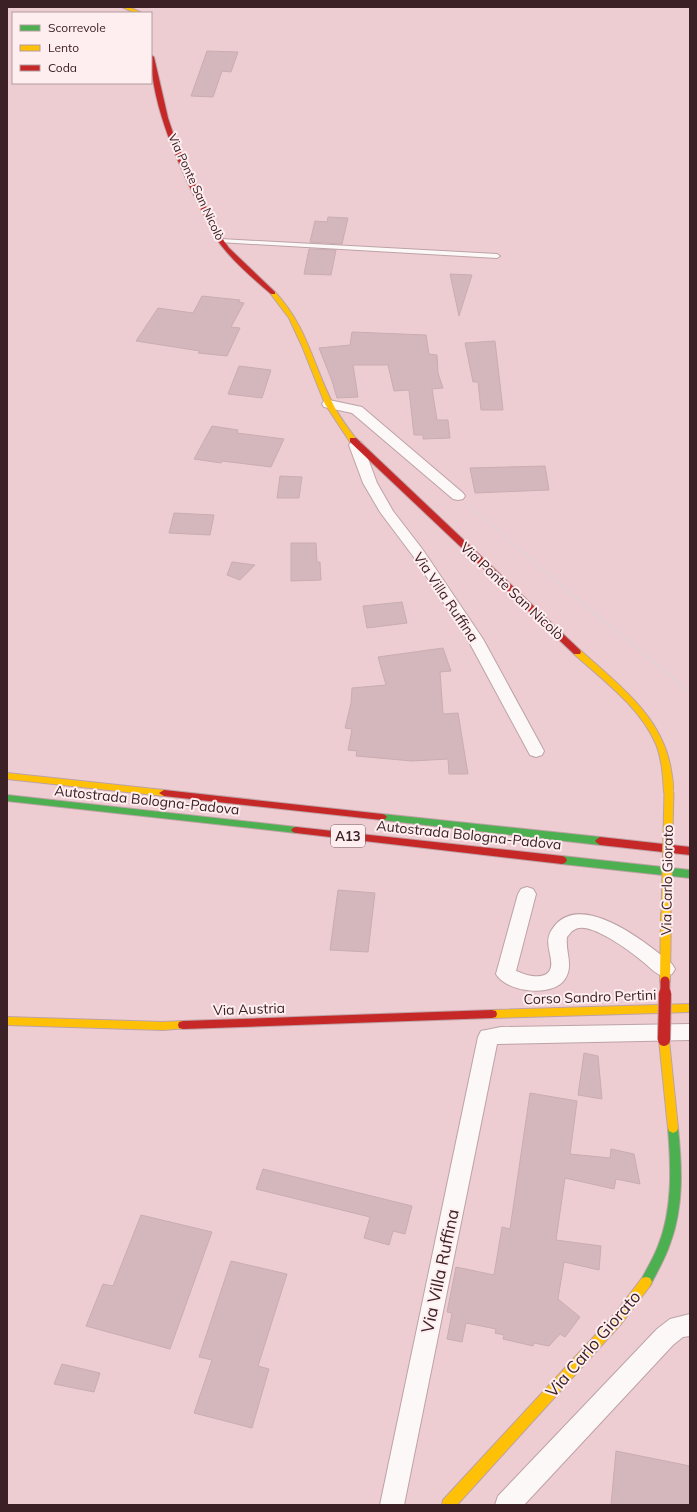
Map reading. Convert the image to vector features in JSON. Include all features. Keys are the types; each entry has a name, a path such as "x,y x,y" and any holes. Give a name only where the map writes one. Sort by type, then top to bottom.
{"main road":[{"path":"125,7 137,12"},
{"name":"Via Ponte San Nicolò","path":"152,62 164,118 197,196 220,241 236,259 280,300 294,320 329,404 340,423 356,445 611,684 648,722 658,739 666,758 668,792"},
{"name":"Autostrada Bologna-Padova","path":"7,776 690,851"},
{"name":"Via Carlo Giorato","path":"448,1505 617,1320 645,1283 666,1242 675,1201 677,1165 664,1040 668,792"},
{"name":"Autostrada Bologna-Padova","path":"7,798 690,874"},
{"name":"Corso Sandro Pertini","path":"491,1014 690,1008"},
{"name":"Via Austria","path":"7,1021 163,1026 491,1014"}],"street":[{"path":"329,404 357,410 458,496"},
{"name":"Via Villa Ruffina","path":"356,445 373,489 386,512 418,553 475,639 536,751"},
{"path":"526,894 506,974 518,981 529,983 551,980 557,977 560,967 557,946 558,935 564,927 572,922 583,921 604,926 616,933 665,975"},
{"name":"Via Villa Ruffina","path":"392,1505 488,1037 508,1035 690,1032"},
{"path":"507,1505 665,1337 678,1328 690,1325"}],"lane":[{"path":"220,241 497,256"}],"path":[{"path":"152,12 164,7"},
{"path":"458,496 690,692"}],"building":[{"path":"207,51 238,52 231,72 222,71 213,97 191,96"},
{"path":"328,217 348,218 342,244 310,242 315,221 327,222"},
{"path":"309,249 336,250 331,275 304,274"},
{"path":"450,274 472,275 459,316"},
{"path":"202,296 240,300 239,302 244,303 231,327 240,328 227,356 198,353 200,351 136,341 158,308 193,313"},
{"path":"352,332 426,335 429,354 437,355 438,373 443,388 432,389 437,420 448,420 450,438 423,439 423,435 414,435 409,390 394,391 388,365 353,365 358,397 337,398 319,348 350,345"},
{"path":"495,341 503,410 481,410 478,382 473,382 465,343"},
{"path":"239,366 271,370 262,398 228,394"},
{"path":"212,426 238,430 237,433 284,439 271,467 194,459"},
{"path":"545,466 549,490 475,493 470,468"},
{"path":"280,476 302,477 299,498 277,498"},
{"path":"174,513 214,515 210,535 169,533"},
{"path":"291,543 316,543 317,562 320,562 321,580 291,581"},
{"path":"232,562 255,565 240,580 227,575"},
{"path":"402,602 407,623 367,628 363,606"},
{"path":"443,648 451,671 440,672 443,714 458,713 468,774 449,774 448,759 412,761 356,756 357,751 348,750 352,729 345,728 351,703 352,688 386,685 378,657"},
{"path":"338,890 375,893 368,952 330,950"},
{"path":"584,1053 598,1056 602,1099 578,1095"},
{"path":"530,1093 577,1101 570,1154 610,1158 611,1149 634,1154 640,1184 616,1179 614,1189 565,1178 556,1240 601,1246 599,1270 564,1262 558,1299 580,1317 565,1337 560,1334 549,1346 534,1343 533,1346 503,1339 504,1335 495,1333 496,1329 466,1323 462,1342 447,1339 452,1313 447,1312 456,1267 494,1275 502,1227 510,1229"},
{"path":"263,1169 412,1206 405,1234 393,1231 389,1245 364,1238 370,1217 256,1189"},
{"path":"141,1215 212,1232 170,1349 86,1326 103,1284 113,1286"},
{"path":"231,1261 287,1274 258,1366 269,1369 252,1428 194,1413 212,1360 199,1357"},
{"path":"62,1364 100,1373 94,1392 54,1384"},
{"path":"616,1451 690,1466 690,1505 611,1505"}],"traffic: fast":[{"path":"7,798 296,830"},
{"path":"382,817 600,841"},
{"path":"562,860 690,874"},
{"path":"646,1282 664,1245 673,1212 676,1184 673,1128"}],"traffic: slow":[{"path":"125,7 137,12"},
{"path":"273,293 284,305 300,332 329,404 340,423 353,440"},
{"path":"577,652 612,683 646,719 660,744 664,756 669,792"},
{"path":"7,776 164,793"},
{"path":"666,913 669,792"},
{"path":"665,981 666,913"},
{"path":"492,1014 690,1008"},
{"path":"7,1021 163,1026 183,1025"},
{"path":"664,1040 673,1128"},
{"path":"448,1505 617,1320 646,1282"}],"traffic: jam":[{"path":"152,61 165,118 172,139 201,203 221,241 227,249 273,293"},
{"path":"353,440 577,652"},
{"path":"164,793 382,817"},
{"path":"296,830 562,860"},
{"path":"600,841 690,851"},
{"path":"664,1040 665,981"},
{"path":"183,1025 492,1014"}]}
